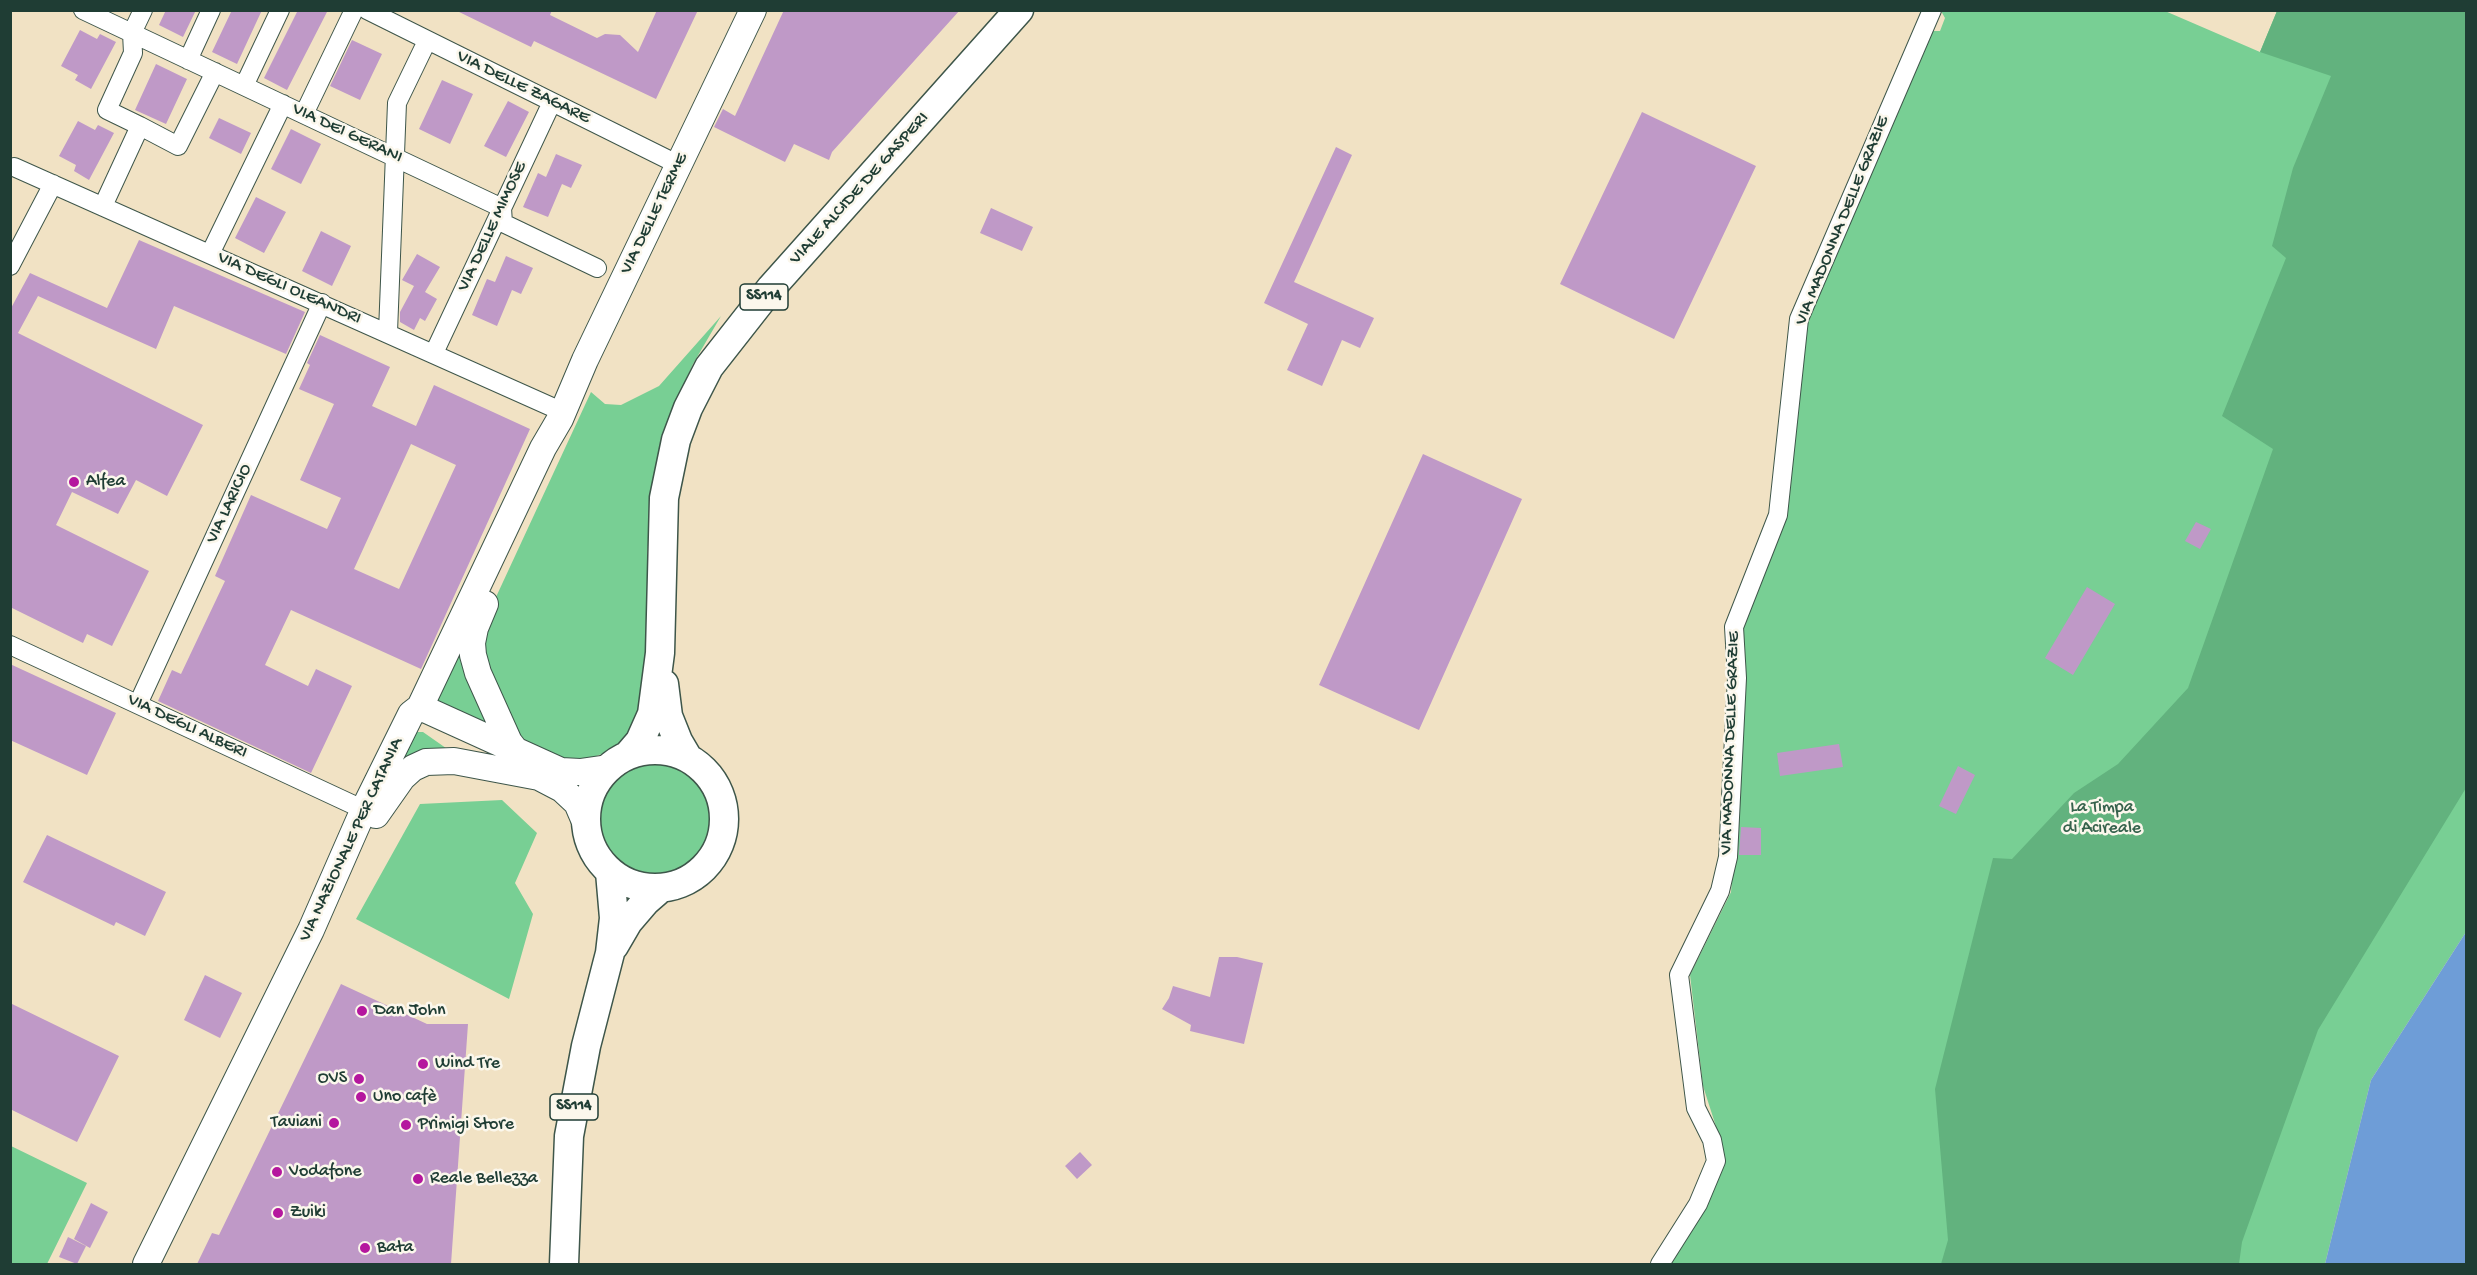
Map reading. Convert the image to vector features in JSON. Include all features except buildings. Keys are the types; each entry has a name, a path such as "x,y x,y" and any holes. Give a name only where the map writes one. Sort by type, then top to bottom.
{"main road":[{"name":"VIA DELLE TERME","path":"562,415 585,360 753,10"},
{"name":"VIALE ALCIDE DE GASPERI","path":"660,653 664,498 676,440 688,408 709,367 771,288 1019,10"},
{"path":"516,751 509,742 478,674 472,643 475,628 487,598 551,459 562,415"},
{"name":"VIA NAZIONALE PER CATANIA","path":"146,1264 370,812 411,714 420,707 543,448 562,415"},
{"path":"660,653 668,716 688,758"},
{"path":"586,825 587,804 595,784 640,741 652,714 660,653"},
{"path":"370,812 413,768 426,762 454,761 539,777 562,789 577,803 593,850 610,872 626,882 643,887 661,888 681,884 698,874 711,860 723,833 723,804 716,786 704,770 688,758 669,751 648,750 580,772 561,771 420,707"},
{"path":"420,707 432,728 493,767"},
{"path":"610,872 614,918 610,953"},
{"path":"610,953 628,922 661,888"},
{"name":"SS114","path":"564,1264 569,1136 586,1046 610,953"}],"street":[{"name":"VIA DEI GERANI","path":"83,10 502,208"},
{"path":"143,10 132,33 133,53 106,110 178,146 215,72"},
{"path":"188,60 211,10"},
{"path":"244,86 280,10"},
{"path":"304,114 354,10"},
{"name":"VIA DELLE ZAGARE","path":"367,10 679,165"},
{"name":"VIA MADONNA DELLE GRAZIE","path":"1660,1264 1698,1204 1716,1161 1712,1140 1696,1108 1679,975 1720,891 1728,857 1737,678 1734,627 1778,515 1799,319 1932,10"},
{"path":"388,332 397,103 428,40"},
{"name":"VIA DELLE MIMOSE","path":"434,352 552,102"},
{"path":"210,254 283,104"},
{"path":"103,206 140,126"},
{"name":"VIA DEGLI OLEANDRI","path":"14,167 434,352 562,415"},
{"path":"10,266 53,184"},
{"path":"502,208 503,223 597,268"},
{"name":"VIA LARICIO","path":"138,704 322,303"},
{"name":"VIA DEGLI ALBERI","path":"10,645 370,812"}],"green space":[{"name":"La Timpa di Acireale","path":"1941,11 2165,11 2260,52 2277,11 2466,11 2466,932 2371,1080 2325,1264 1668,1264 1720,1139 1703,1086 1690,975 1731,892 1740,775 1741,628 1781,528 1807,324 1932,31 1940,31 1945,18"},
{"path":"2277,11 2466,11 2466,788 2318,1030 2242,1242 2239,1264 1941,1264 1948,1240 1935,1089 1993,858 2012,859 2074,793 2118,764 2188,688 2273,449 2222,416 2286,258 2272,246 2293,168 2331,76 2260,52"},
{"path":"721,316 693,364 661,437 647,554 647,673 644,713 632,738 610,751 588,759 559,758 536,750 521,738 483,654 490,610 591,392 605,404 621,405 659,386"},
{"path":"460,650 493,731 434,705"},
{"path":"411,732 423,732 453,753 397,761"},
{"path":"656,763 678,767 697,780 710,799 714,821 710,843 697,862 678,875 656,879 634,875 615,862 602,843 598,821 602,799 615,780 634,767"},
{"path":"502,800 537,833 515,883 533,914 509,999 356,919 420,804"},
{"path":"11,1146 87,1183 47,1264 11,1264"}],"water":[{"path":"2466,932 2466,1264 2325,1264 2371,1080"}],"place":[{"name":"Alfea","path":"74,482"},
{"name":"Dan John","path":"362,1011"},
{"name":"Wind Tre","path":"423,1064"},
{"name":"OVS","path":"359,1079"},
{"name":"Uno cafè","path":"361,1097"},
{"name":"Taviani","path":"334,1123"},
{"name":"Primigi Store","path":"406,1125"},
{"name":"Vodafone","path":"277,1172"},
{"name":"Reale Bellezza","path":"418,1179"},
{"name":"Zuiki","path":"278,1213"},
{"name":"Bata","path":"365,1248"}]}
